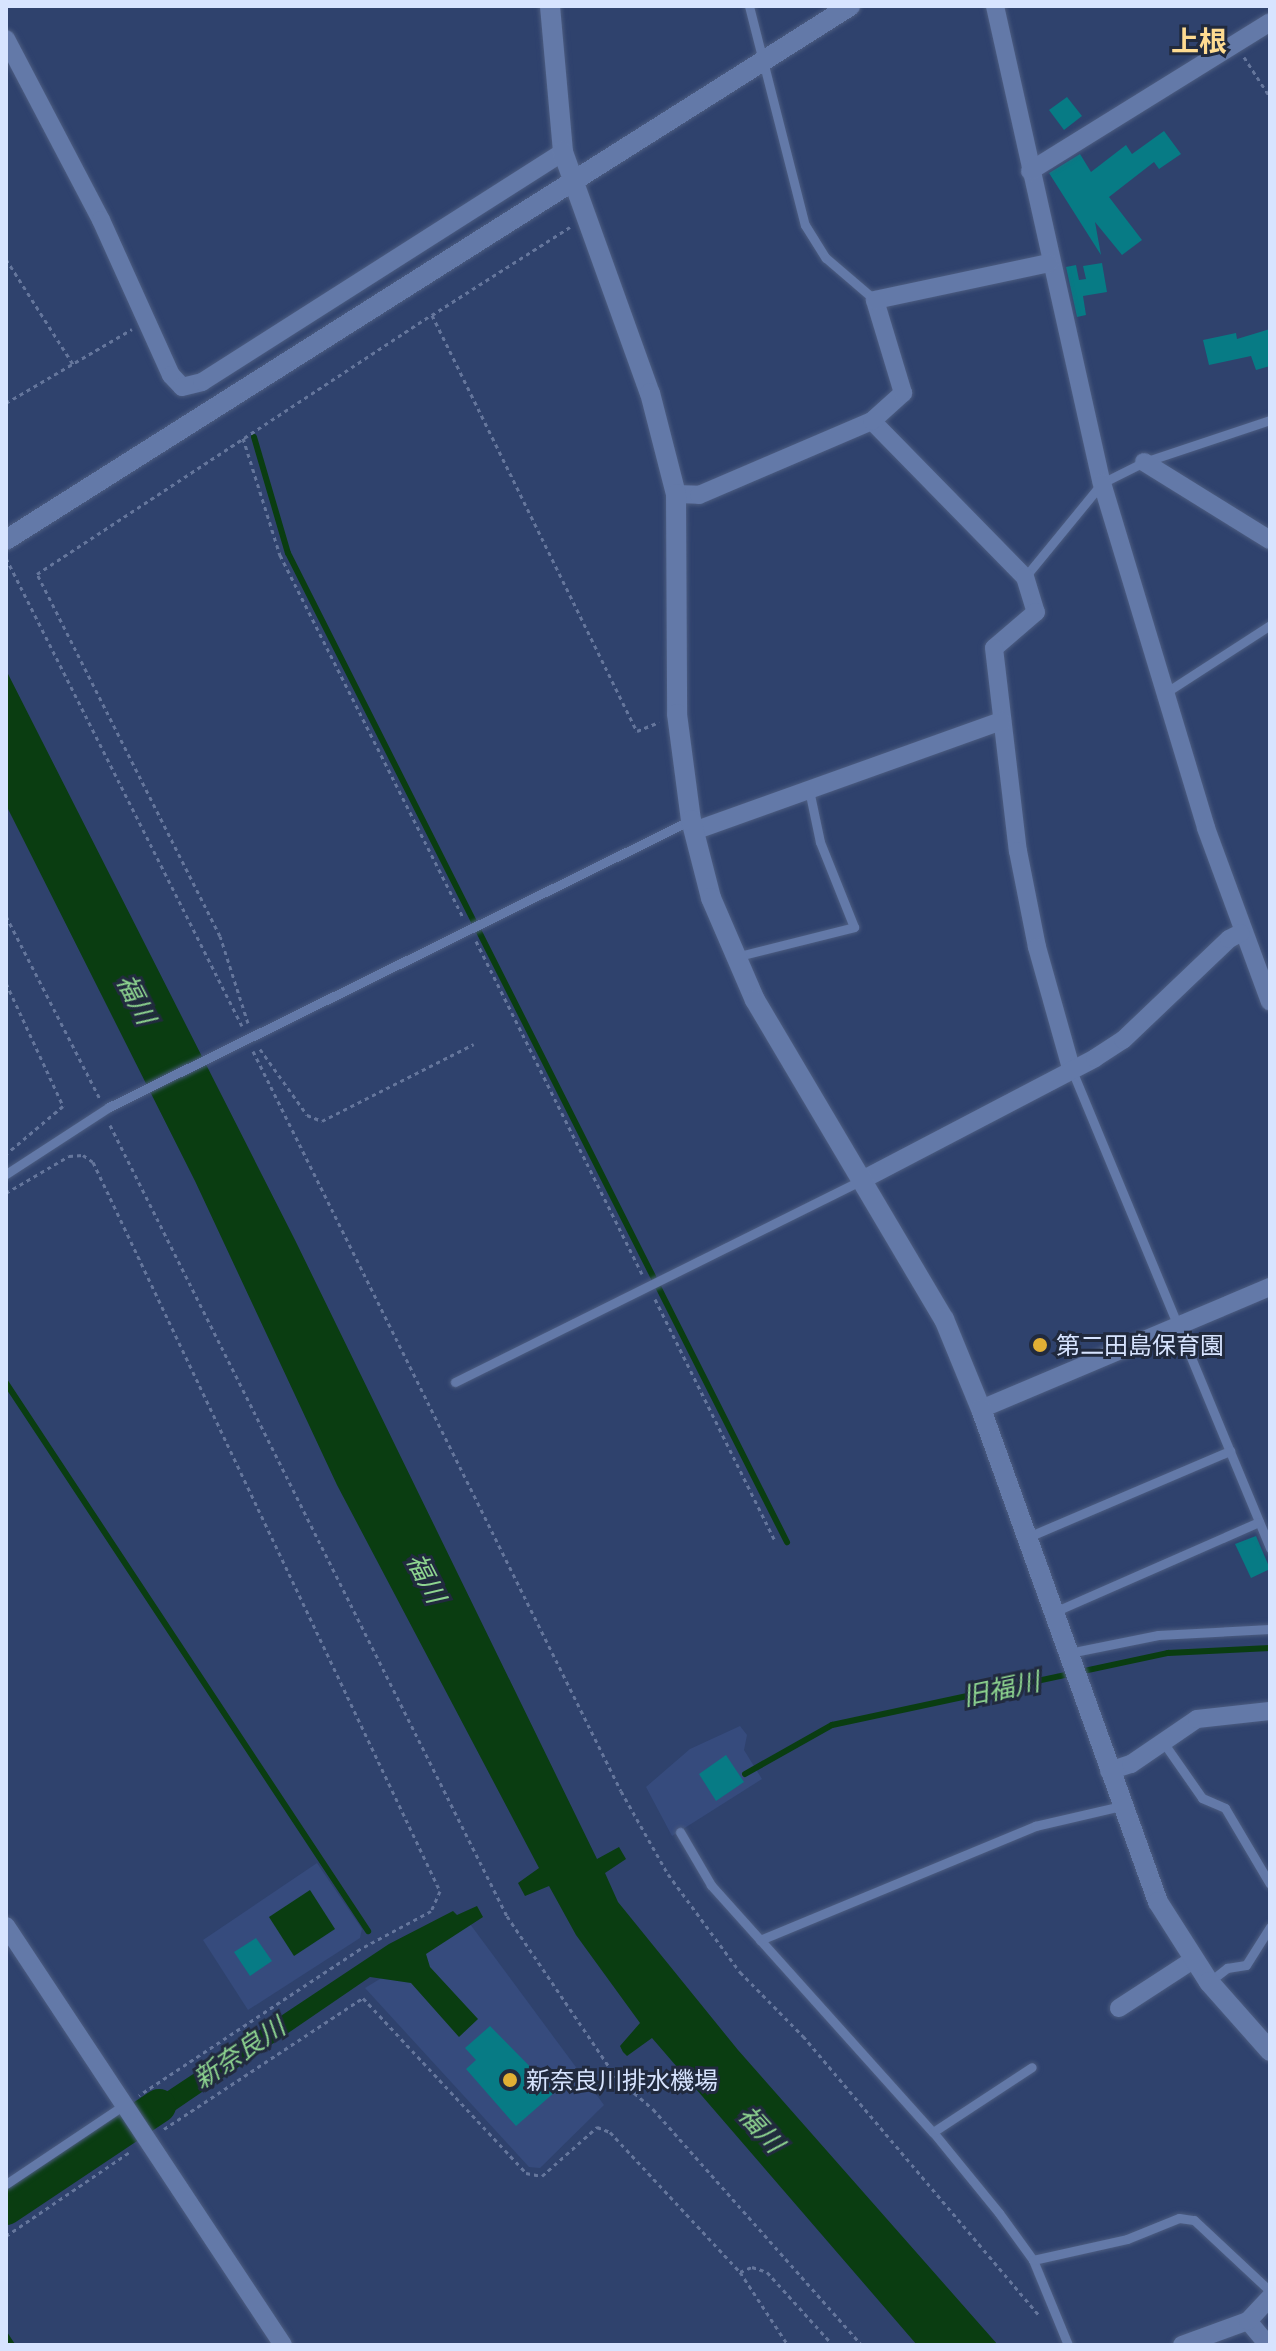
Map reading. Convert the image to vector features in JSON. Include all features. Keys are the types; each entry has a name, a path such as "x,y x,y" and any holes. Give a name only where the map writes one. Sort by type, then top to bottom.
{"street":[{"path":"550,6 563,152 589,215 650,393 676,494 677,714 692,826 711,898 735,957 944,1319 1028,1537 1121,1806 1158,1902 1209,1982 1270,2051"},
{"path":"6,540 850,6"},
{"path":"995,6 1049,263 1102,483 1164,693 1241,933 1270,1002"},
{"path":"1030,171 1270,22"},
{"path":"6,39 101,220 171,375 182,387 202,382 563,152"},
{"path":"676,494 699,495 872,421 903,393 875,300 1049,263"},
{"path":"872,421 1025,577 1036,612 994,648 1025,889 1071,1068"},
{"path":"1144,462 1270,540"},
{"path":"692,826 809,790 1002,721"},
{"path":"862,1180 1123,1040 1229,939 1241,933"},
{"path":"981,1409 1270,1287"},
{"path":"1109,1771 1206,1716 1270,1711"},
{"path":"6,1926 283,2345"},
{"path":"1119,2008 1193,1960"},
{"path":"1182,2345 1248,2321 1270,2297"},
{"path":"1248,2321 1268,2345"}],"lane":[{"path":"749,6 805,225 826,258 875,300"},
{"path":"1025,577 1102,483 1144,462 1270,420"},
{"path":"1164,693 1270,625"},
{"path":"735,957 854,927 820,842 809,790"},
{"path":"6,1174 107,1108 470,929 692,826"},
{"path":"1071,1068 1270,1548"},
{"path":"455,1382 862,1180"},
{"path":"1028,1537 1230,1451"},
{"path":"1054,1612 1259,1522"},
{"path":"1069,1653 1158,1635 1270,1629"},
{"path":"1163,1742 1202,1798 1225,1808 1270,1884"},
{"path":"760,1940 1035,1826 1121,1806"},
{"path":"680,1832 711,1885 933,2132 1033,2260 1068,2345"},
{"path":"1209,1982 1227,1968 1246,1965 1270,1927"},
{"path":"933,2132 1032,2067"},
{"path":"6,2184 127,2109"},
{"path":"1033,2260 1127,2239 1179,2218 1194,2220 1270,2291"}],"path":[{"path":"1236,44 1270,97"},
{"path":"247,1040 247,1012 220,936 37,574 242,436 589,215"},
{"path":"6,259 73,364"},
{"path":"432,315 637,731 677,714"},
{"path":"6,403 146,321"},
{"path":"242,436 280,555 774,1539"},
{"path":"6,558 614,1777 668,1874 740,1972 803,2036 1043,2319"},
{"path":"6,916 107,1108 507,1916 616,2077 653,2109 862,2345"},
{"path":"6,983 63,1106 6,1154"},
{"path":"247,1040 266,1055 307,1115 322,1121 474,1044"},
{"path":"6,1193 69,1156 83,1155 93,1162 440,1891 431,1911 360,1949 127,2109"},
{"path":"6,2236 146,2136 363,1998 526,2173 542,2176 597,2127 610,2132 740,2272 788,2345"},
{"path":"740,2272 752,2267 767,2272 833,2345"}],"shaded area":[{"path":"740,1726 747,1735 744,1750 762,1779 672,1836 646,1787 690,1749"},
{"path":"317,1863 362,1929 360,1938 248,2010 203,1940"},
{"path":"470,1924 604,2105 540,2168 529,2167 365,1988"}],"water":[{"name":"福川","path":"6,670 295,1240 597,1859 619,1847 626,1859 605,1873 618,1902 738,2050 998,2345 917,2345 652,2038 627,2056 623,2052 620,2046 640,2023 576,1935 549,1886 525,1896 518,1883 539,1868 337,1485 195,1181 6,805"},
{"path":"310,1890 335,1929 294,1956 269,1917"},
{"path":"477,1906 483,1917 426,1954 430,1967 478,2019 459,2037 411,1983 370,1977 126,2144 115,2126 389,1944 453,1911 457,1915"}],"building":[{"path":"1067,97 1082,116 1064,130 1049,110"},
{"path":"1164,131 1181,154 1159,169 1154,162 1109,197 1142,240 1122,255 1095,222 1101,255 1049,173 1080,154 1091,172 1126,145 1132,154"},
{"path":"1102,263 1107,292 1083,296 1086,315 1077,317 1066,267 1076,265 1079,280 1086,279 1083,266"},
{"path":"1270,329 1270,366 1256,370 1251,356 1209,365 1203,340 1236,333 1237,339"},
{"path":"1256,1536 1270,1569 1251,1578 1235,1544"},
{"path":"726,1755 744,1782 716,1801 699,1774"},
{"path":"256,1938 272,1961 250,1976 234,1952"},
{"name":"新奈良川排水機場","path":"490,2026 555,2092 516,2126 466,2069 476,2060 465,2048"}],"waterway":[{"path":"254,437 288,553 787,1542"},
{"path":"6,1383 368,1931"},
{"name":"旧福川","path":"745,1774 832,1725 1168,1653 1270,1648"},
{"name":"新奈良川","path":"6,2208 159,2106"},
{"path":"6,2336 12,2345"}],"place":[{"name":"第二田島保育園","path":"1040,1345"},
{"name":"新奈良川排水機場","path":"510,2080"}],"district":[{"name":"上根","path":"1199,41"}]}
